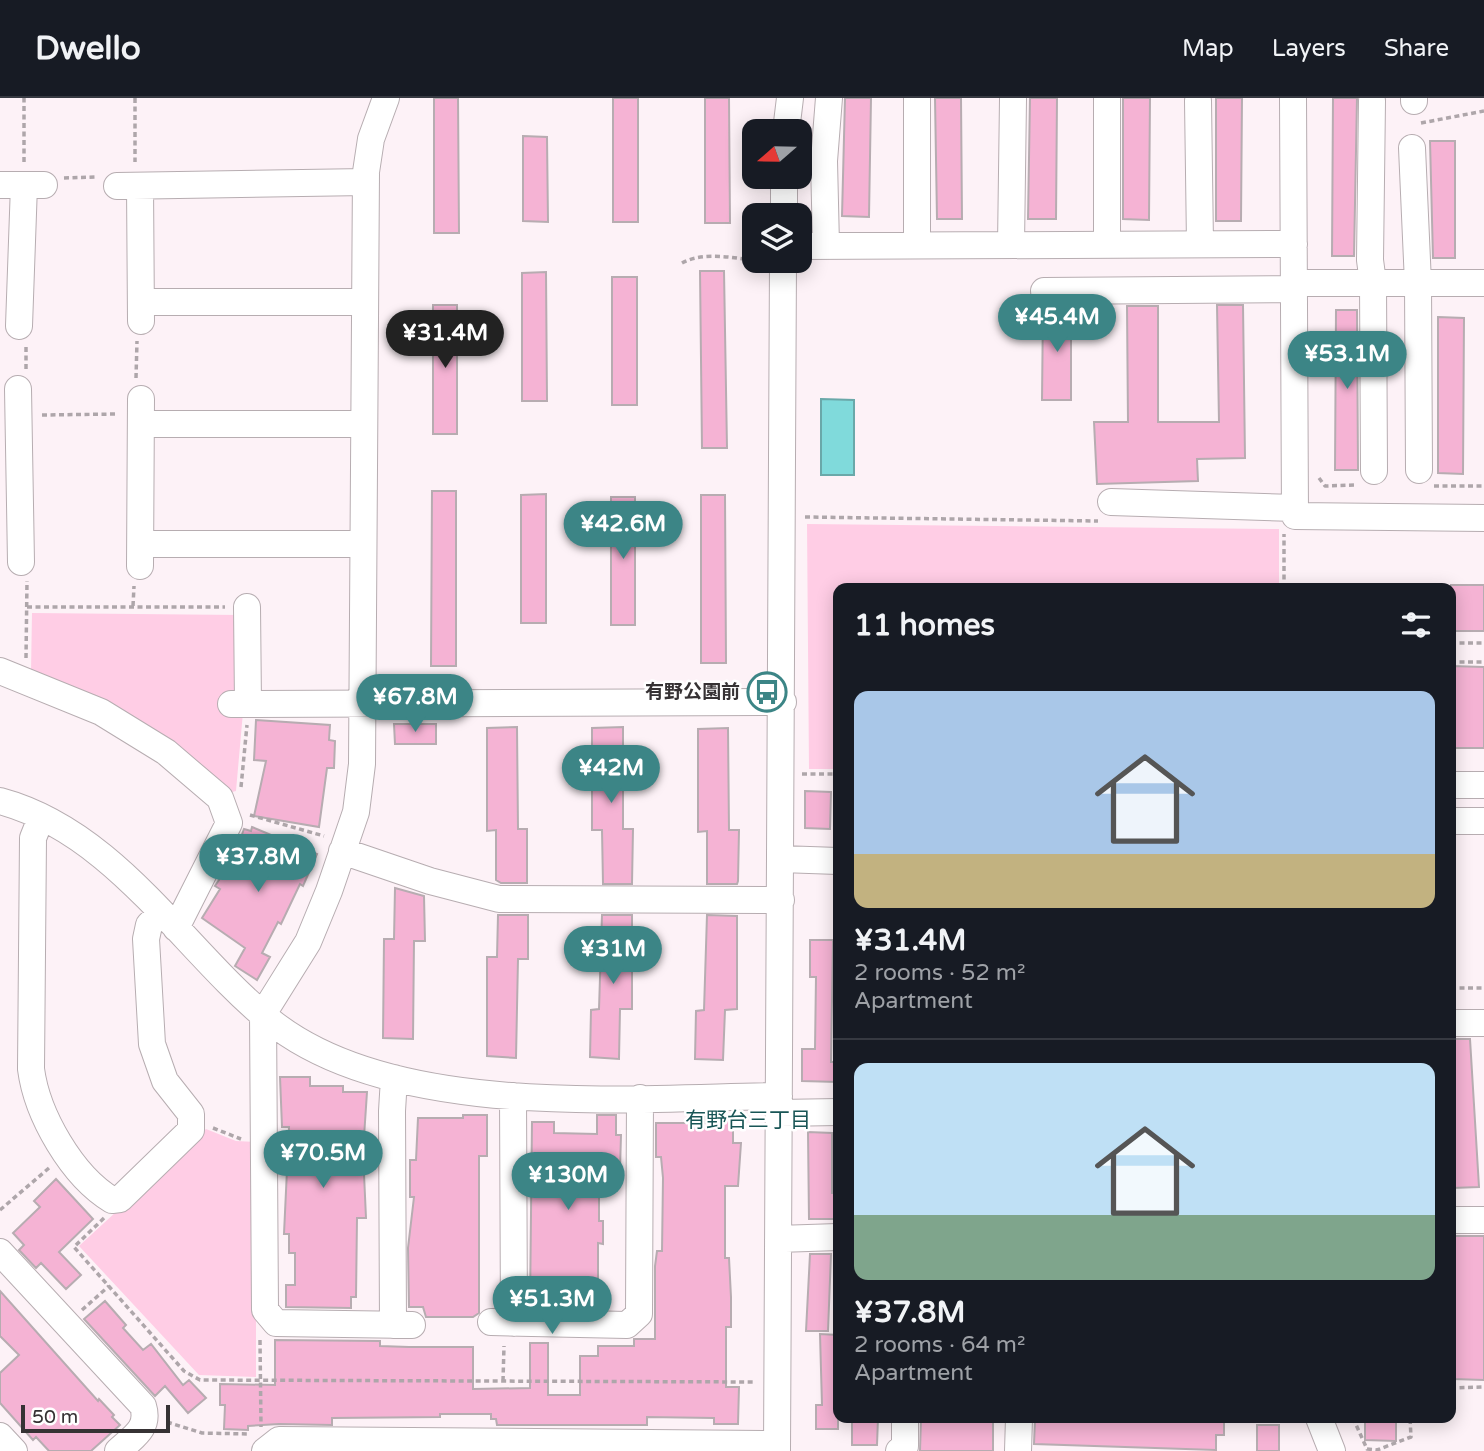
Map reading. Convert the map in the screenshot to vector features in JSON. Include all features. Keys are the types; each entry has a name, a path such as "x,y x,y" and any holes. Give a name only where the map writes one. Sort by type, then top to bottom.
{"street":[{"path":"386,98 371,139 366,182 362,703 358,800 344,847 308,942 263,1014 265,1310 276,1323 402,1325 392,1111 394,1078"},
{"path":"787,119 790,98"},
{"path":"829,98 813,246 1294,244"},
{"path":"917,98 917,245"},
{"path":"1107,98 1107,244"},
{"path":"1290,517 1295,286 1293,98"},
{"path":"1011,245 1013,99"},
{"path":"1198,101 1200,244"},
{"path":"1371,101 1370,260 1373,283 1374,471"},
{"path":"1412,148 1418,283 1419,470"},
{"path":"365,302 141,312 128,186 366,182"},
{"path":"13,309 22,185"},
{"path":"265,1451 279,1440 777,1448 783,702 774,273"},
{"path":"1044,291 1484,283"},
{"path":"14,412 14,549"},
{"path":"363,544 141,555 141,412 364,424"},
{"path":"1111,512 1290,517 1484,518"},
{"path":"247,607 240,704 783,702"},
{"path":"0,671 101,712 166,752 220,798 230,812 229,823 168,921 149,925 146,939 152,1044 165,1081 191,1114 191,1130 120,1199 112,1200 65,1153 42,1115 34,1093 31,1069 33,838 41,818"},
{"path":"1456,785 1484,785"},
{"path":"0,801 41,818 104,858 263,1014 309,1046 394,1078 431,1088 513,1096 640,1098 779,1105 833,1111"},
{"path":"1456,821 1484,821"},
{"path":"344,847 429,881 499,899 781,900"},
{"path":"781,859 833,861"},
{"path":"1456,1023 1484,1023"},
{"path":"513,1096 503,1323 626,1325 639,1314 640,1098"},
{"path":"1456,1220 1484,1220"},
{"path":"778,1239 833,1237"},
{"path":"0,1252 143,1406 147,1417 143,1427 118,1451"},
{"path":"899,1451 905,1446 905,1423"},
{"path":"1018,1451 1019,1423"},
{"path":"1321,1423 1332,1451"},
{"path":"0,1436 14,1451"}],"path":[{"path":"24,98 22,185 44,178 116,177 128,186 136,181 135,98"},
{"path":"682,263 691,258 742,258"},
{"path":"13,309 26,326 27,389 14,412 141,412 135,399 137,322 141,312"},
{"path":"804,517 1111,512"},
{"path":"1284,583 1290,517"},
{"path":"14,549 27,562 26,681"},
{"path":"27,607 247,607"},
{"path":"1456,643 1484,643"},
{"path":"1456,662 1484,662"},
{"path":"240,704 241,791 230,812 344,847"},
{"path":"782,774 833,774"},
{"path":"1456,988 1484,988"},
{"path":"191,1123 204,1123 240,1139 264,1138"},
{"path":"0,1210 65,1153"},
{"path":"112,1200 112,1210 74,1247 184,1371 200,1380 778,1382"},
{"path":"67,1323 109,1286"},
{"path":"147,1417 202,1433 261,1434 260,1330 270,1316"},
{"path":"503,1323 503,1381"},
{"path":"1456,1388 1484,1387"},
{"path":"1355,1423 1367,1450 1377,1450 1410,1437 1410,1423"}],"shaded area":[{"path":"807,524 1279,529 1279,583 833,583 833,769 809,769"},
{"path":"32,613 240,615 243,712 236,791 228,793 31,672"},
{"path":"206,1129 236,1141 256,1142 256,1377 199,1375 79,1246"}],"water":[{"path":"821,399 854,400 854,475 821,475"}],"building":[{"path":"434,98 458,98 459,233 434,233"},
{"path":"613,98 638,98 638,222 613,222"},
{"path":"705,98 729,98 730,223 705,223"},
{"path":"845,98 871,98 869,217 842,216"},
{"path":"935,98 961,98 962,219 937,219"},
{"path":"1030,98 1057,98 1056,219 1028,219"},
{"path":"1123,98 1150,98 1149,220 1123,219"},
{"path":"1216,98 1242,98 1241,221 1216,221"},
{"path":"1333,98 1357,98 1354,256 1332,256"},
{"path":"523,136 547,137 548,222 523,221"},
{"path":"1430,141 1455,141 1455,258 1433,258"},
{"path":"700,271 724,271 727,448 702,448"},
{"path":"546,272 547,401 522,401 522,273"},
{"path":"612,277 637,277 637,405 612,405"},
{"path":"433,305 457,305 457,434 433,434"},
{"path":"1217,305 1243,305 1245,458 1197,459 1198,481 1097,484 1094,422 1128,422 1127,306 1158,306 1158,422 1219,422"},
{"path":"1043,306 1071,307 1071,400 1042,400"},
{"path":"1336,310 1357,310 1358,470 1335,470"},
{"path":"1438,317 1464,318 1463,474 1438,473"},
{"path":"432,491 456,491 456,666 431,666"},
{"path":"546,494 546,623 521,623 521,495"},
{"path":"701,495 725,495 726,663 701,663"},
{"path":"611,497 635,497 635,625 611,625"},
{"path":"1456,585 1484,585 1484,631 1456,631"},
{"path":"1456,666 1484,667 1484,748 1456,748"},
{"path":"256,720 330,725 329,740 335,741 334,768 327,768 319,827 254,816 266,761 254,760"},
{"path":"394,724 436,724 436,744 395,744"},
{"path":"517,727 518,829 527,829 527,883 501,883 496,880 496,830 487,831 487,728"},
{"path":"623,727 623,829 633,829 632,884 603,884 602,830 592,830 592,728"},
{"path":"728,728 729,830 739,830 738,881 737,884 707,884 707,831 698,832 698,729"},
{"path":"805,791 831,792 830,829 805,828"},
{"path":"252,827 317,854 303,886 300,884 281,924 278,922 262,953 270,957 257,980 235,966 245,948 202,918 220,889 215,886 233,859 244,829 251,831"},
{"path":"395,888 424,896 425,941 414,941 413,1039 383,1038 384,939 394,939"},
{"path":"498,915 528,915 528,959 518,959 516,1058 487,1056 487,957 497,957"},
{"path":"602,915 632,915 632,1009 620,1009 619,1059 590,1057 591,1010 599,1009"},
{"path":"707,915 737,916 737,1009 725,1010 723,1060 695,1059 696,1011 704,1010"},
{"path":"810,940 833,940 833,1082 802,1081 802,1049 815,1049 816,977 810,977"},
{"path":"1456,1039 1470,1039 1479,1187 1456,1188"},
{"path":"280,1077 310,1077 310,1086 343,1086 343,1092 367,1092 363,1152 366,1218 357,1218 356,1297 351,1297 351,1308 286,1307 286,1285 295,1285 295,1253 289,1253 289,1234 284,1234 289,1127 282,1127"},
{"path":"463,1115 487,1115 487,1156 479,1156 479,1313 473,1317 426,1317 423,1307 409,1307 408,1248 414,1197 410,1197 410,1160 416,1160 418,1118 463,1118"},
{"path":"597,1115 616,1115 616,1135 621,1135 620,1169 599,1169 599,1221 603,1221 603,1244 598,1243 598,1302 593,1302 594,1305 530,1307 532,1122 554,1122 554,1133 597,1134"},
{"path":"705,1116 733,1116 733,1143 741,1143 738,1186 725,1186 725,1258 729,1258 731,1297 731,1327 726,1327 726,1387 739,1387 738,1424 714,1424 714,1418 647,1417 647,1425 497,1425 496,1419 491,1419 491,1414 440,1414 440,1417 332,1418 332,1425 279,1424 248,1426 248,1430 224,1429 225,1405 220,1405 220,1384 275,1385 275,1340 380,1341 380,1346 473,1347 473,1389 530,1388 530,1343 548,1343 548,1395 580,1395 580,1356 598,1356 598,1346 634,1346 634,1339 655,1339 655,1266 657,1251 662,1251 663,1178 661,1157 656,1157 656,1123 705,1123"},
{"path":"808,1132 832,1133 833,1219 809,1219"},
{"path":"56,1179 93,1219 59,1252 81,1275 66,1289 41,1263 36,1268 19,1250 24,1245 13,1233 40,1207 34,1201"},
{"path":"1456,1236 1484,1236 1484,1380 1456,1379"},
{"path":"810,1254 831,1254 828,1331 806,1331"},
{"path":"0,1291 98,1401 99,1399 114,1415 112,1417 120,1425 91,1451 49,1451 36,1437 33,1440 0,1403 0,1373 19,1355 0,1336"},
{"path":"105,1301 126,1325 123,1328 143,1350 151,1344 183,1385 189,1380 206,1398 188,1413 165,1386 155,1396 84,1319"},
{"path":"820,1334 833,1335 833,1423 838,1423 838,1429 816,1429 816,1405 822,1405"},
{"path":"852,1423 878,1423 877,1445 852,1445"},
{"path":"921,1423 993,1423 993,1451 920,1451"},
{"path":"1035,1423 1224,1423 1224,1435 1216,1435 1216,1450 1034,1444"},
{"path":"1365,1423 1396,1423 1396,1441 1365,1440"},
{"path":"1257,1425 1279,1425 1279,1451 1257,1451"}],"place":[{"name":"有野公園前","path":"767,692"}],"district":[{"name":"有野台三丁目","path":"748,1120"}]}
